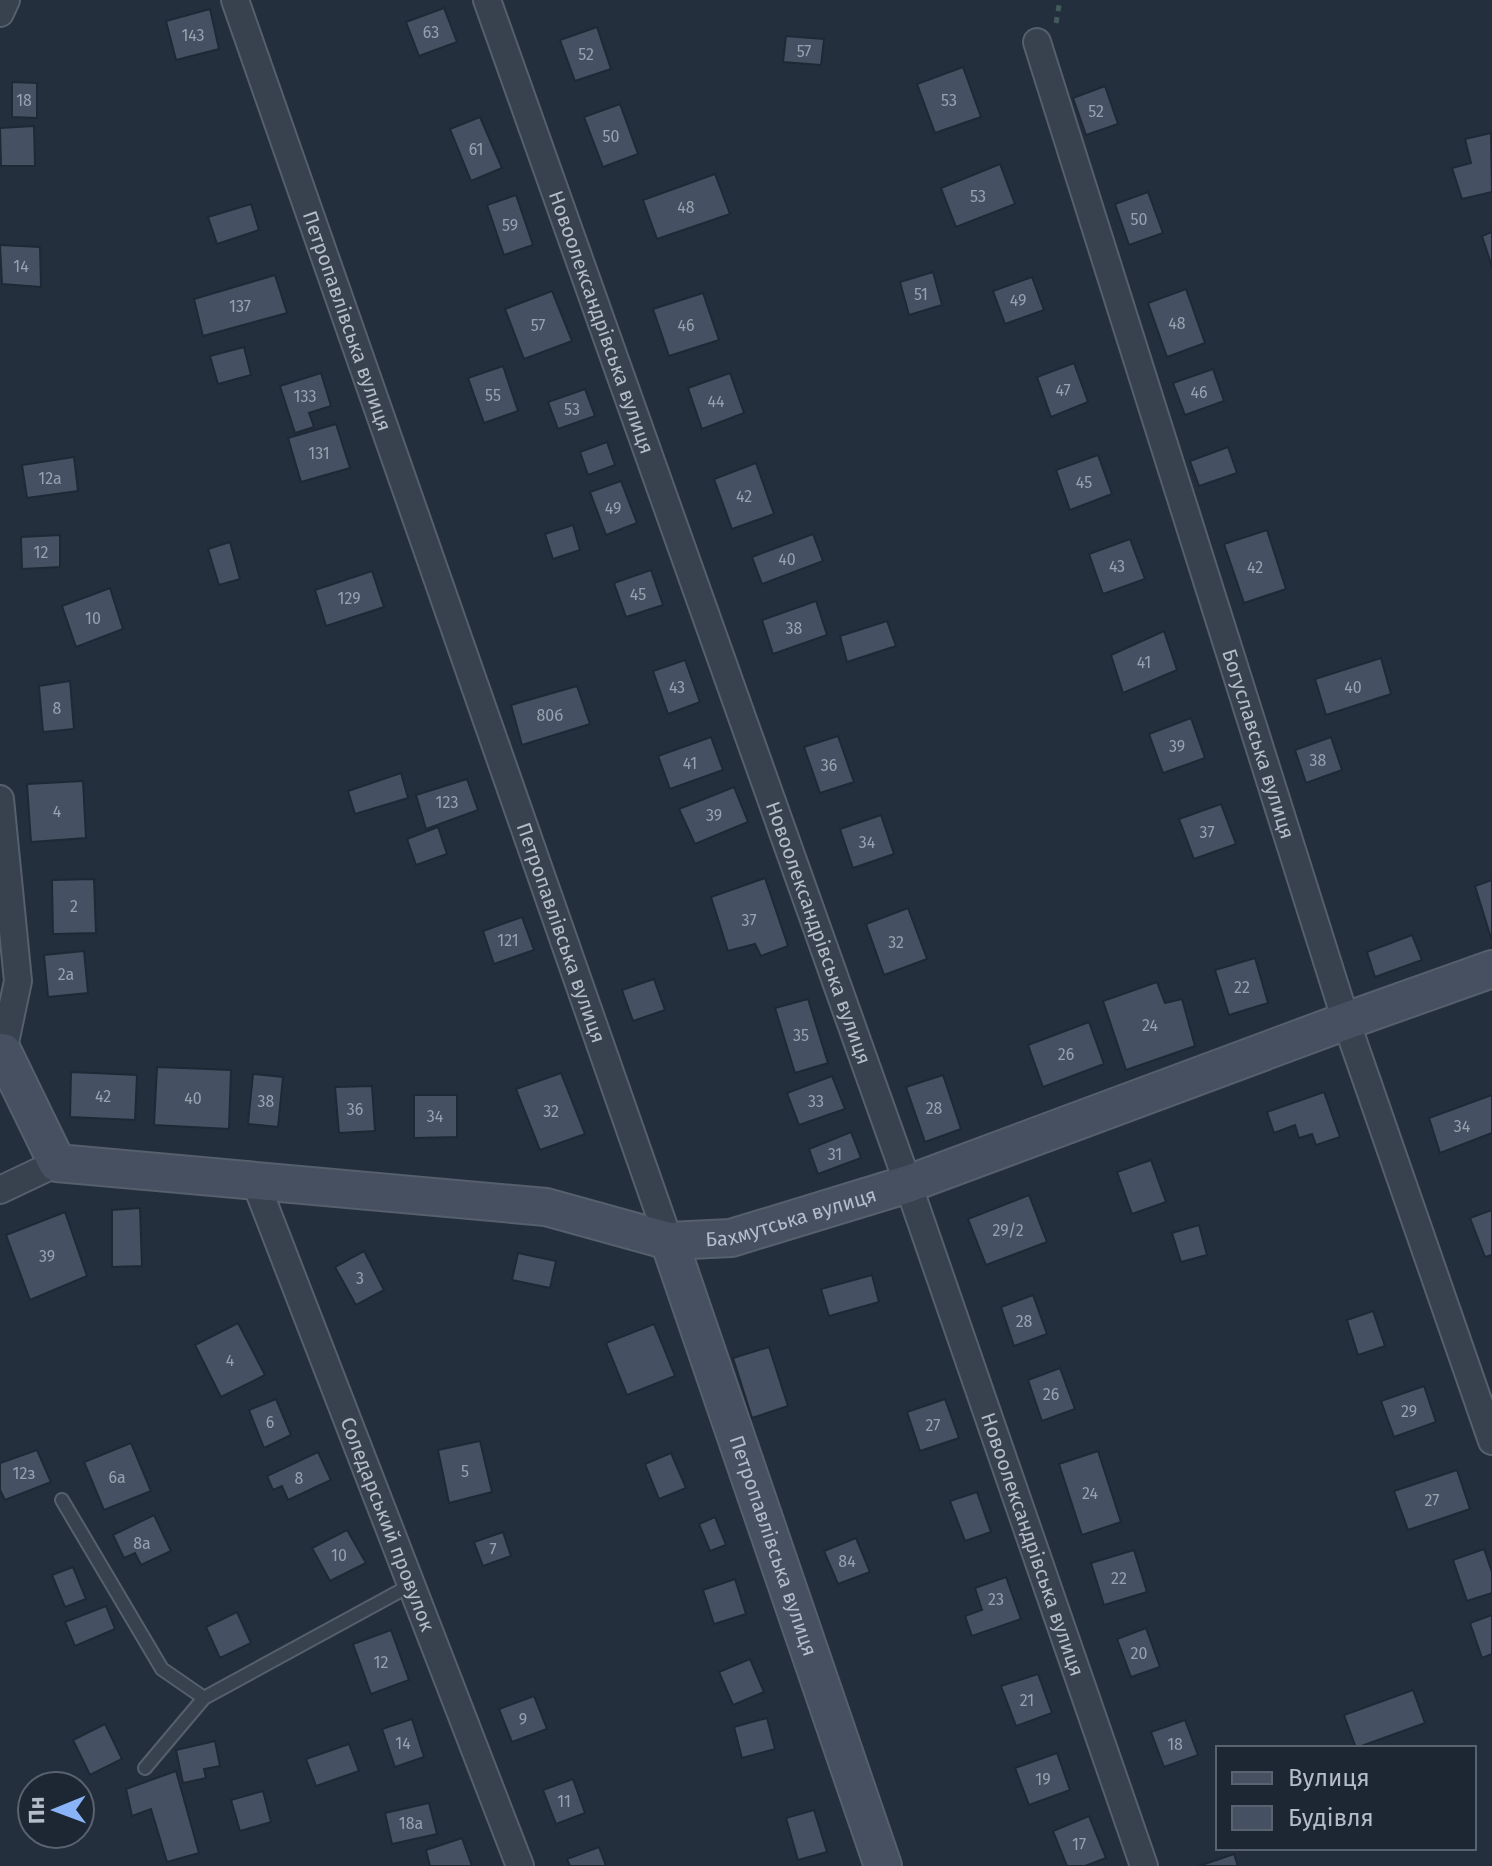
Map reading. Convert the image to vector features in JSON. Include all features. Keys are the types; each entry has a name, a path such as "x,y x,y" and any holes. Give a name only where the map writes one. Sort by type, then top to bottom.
{"street":[{"path":"0,13 6,0"},
{"name":"Петропавлівська вулиця","path":"235,0 669,1241 883,1866"},
{"name":"Новоолександрівська вулиця","path":"487,0 908,1184 1144,1866"},
{"name":"Богуславська вулиця","path":"1037,42 1346,1021 1492,1441"},
{"path":"0,799 18,981 1,1052 57,1163 0,1190"},
{"name":"Бахмутська вулиця","path":"57,1163 546,1207 669,1241 731,1238 908,1184 1492,969"},
{"name":"Соледарський провулок","path":"255,1181 520,1866"}],"lane":[{"path":"62,1500 162,1669 204,1698"},
{"path":"145,1768 204,1698 411,1585"}],"building":[{"path":"444,8 457,42 419,56 406,22"},
{"path":"210,9 219,49 176,60 166,21"},
{"path":"597,27 611,69 575,81 560,40"},
{"path":"786,36 824,39 821,65 783,62"},
{"path":"963,67 981,117 935,133 917,84"},
{"path":"12,82 37,83 37,118 12,117"},
{"path":"1105,86 1118,124 1086,135 1073,98"},
{"path":"620,104 638,154 603,167 584,117"},
{"path":"480,117 502,168 471,181 450,129"},
{"path":"34,126 35,166 1,166 0,128"},
{"path":"1491,133 1492,192 1462,199 1452,168 1471,163 1465,139"},
{"path":"1000,164 1015,204 956,227 941,188"},
{"path":"715,174 730,214 657,239 643,200"},
{"path":"1148,192 1163,233 1129,245 1115,204"},
{"path":"516,195 533,245 504,255 487,205"},
{"path":"251,204 259,230 217,244 208,217"},
{"path":"1492,232 1492,267 1482,236"},
{"path":"0,245 40,247 41,287 2,284"},
{"path":"933,272 942,305 909,315 900,282"},
{"path":"275,275 287,313 203,336 194,299"},
{"path":"1032,277 1044,310 1005,324 993,291"},
{"path":"1186,289 1205,343 1167,357 1148,303"},
{"path":"552,291 572,341 524,359 505,309"},
{"path":"703,293 719,340 669,356 653,309"},
{"path":"244,347 251,375 218,384 210,356"},
{"path":"1074,363 1088,402 1051,417 1037,377"},
{"path":"503,366 518,411 484,423 468,378"},
{"path":"1213,369 1224,401 1185,415 1173,383"},
{"path":"321,373 331,406 309,413 314,427 295,433 280,386"},
{"path":"730,373 744,413 702,429 688,388"},
{"path":"585,389 595,416 558,429 548,402"},
{"path":"336,424 350,468 301,482 288,438"},
{"path":"607,442 615,465 588,475 580,452"},
{"path":"1228,447 1237,473 1199,486 1190,461"},
{"path":"1098,455 1112,494 1070,510 1056,470"},
{"path":"74,457 78,491 27,498 22,465"},
{"path":"756,463 774,514 732,529 714,479"},
{"path":"621,481 637,523 606,535 590,492"},
{"path":"573,525 580,550 553,559 545,534"},
{"path":"1267,530 1286,589 1244,603 1224,544"},
{"path":"813,534 823,561 762,584 752,557"},
{"path":"60,535 60,567 22,569 21,537"},
{"path":"1130,539 1145,579 1103,594 1089,554"},
{"path":"230,542 240,579 219,585 208,549"},
{"path":"651,570 663,605 626,617 614,583"},
{"path":"372,571 384,607 326,626 315,590"},
{"path":"110,588 123,629 76,647 62,606"},
{"path":"816,601 827,635 773,654 762,620"},
{"path":"887,621 896,646 847,662 840,636"},
{"path":"1164,631 1177,670 1123,693 1111,655"},
{"path":"1381,658 1391,694 1326,715 1315,679"},
{"path":"685,660 700,702 668,714 653,671"},
{"path":"70,681 74,729 43,732 39,686"},
{"path":"577,686 590,724 522,745 511,705"},
{"path":"1191,718 1205,758 1163,773 1149,734"},
{"path":"838,736 854,782 820,793 804,747"},
{"path":"711,737 723,770 670,789 658,756"},
{"path":"1331,737 1342,770 1306,783 1295,750"},
{"path":"401,773 408,798 355,814 348,791"},
{"path":"467,779 478,810 426,829 416,795"},
{"path":"83,781 86,838 31,842 27,784"},
{"path":"734,787 748,822 695,844 679,809"},
{"path":"1221,804 1236,844 1194,859 1179,819"},
{"path":"881,815 894,854 853,868 840,829"},
{"path":"438,827 447,854 416,865 407,839"},
{"path":"765,878 788,946 761,956 755,944 728,951 711,897"},
{"path":"94,879 96,933 53,934 52,880"},
{"path":"1492,880 1492,938 1491,938 1475,886"},
{"path":"908,908 927,959 884,975 866,924"},
{"path":"522,917 534,950 494,964 483,931"},
{"path":"1412,935 1422,960 1375,977 1367,952"},
{"path":"84,951 88,993 48,997 44,955"},
{"path":"1255,958 1268,1003 1229,1015 1215,970"},
{"path":"654,979 665,1010 633,1021 622,990"},
{"path":"1157,982 1165,1003 1182,999 1195,1046 1126,1070 1103,1001"},
{"path":"808,999 828,1063 795,1073 775,1008"},
{"path":"1089,1022 1104,1064 1043,1087 1028,1045"},
{"path":"157,1067 231,1070 229,1129 154,1125"},
{"path":"71,1072 137,1075 135,1120 70,1117"},
{"path":"561,1073 585,1134 540,1150 516,1089"},
{"path":"253,1074 283,1077 278,1127 248,1124"},
{"path":"943,1075 961,1129 925,1142 906,1087"},
{"path":"832,1076 845,1109 799,1125 787,1093"},
{"path":"372,1086 375,1131 339,1133 335,1087"},
{"path":"1324,1092 1340,1137 1316,1145 1312,1134 1299,1138 1295,1125 1274,1133 1267,1112"},
{"path":"414,1095 457,1095 457,1137 414,1138"},
{"path":"1492,1095 1492,1133 1440,1153 1429,1118"},
{"path":"851,1132 861,1158 818,1174 809,1149"},
{"path":"1151,1160 1166,1202 1132,1214 1117,1172"},
{"path":"1029,1195 1047,1242 986,1265 968,1219"},
{"path":"140,1208 142,1266 112,1267 112,1210"},
{"path":"1492,1210 1492,1255 1485,1257 1470,1218"},
{"path":"65,1212 87,1276 30,1300 6,1235"},
{"path":"1199,1225 1207,1255 1181,1262 1172,1233"},
{"path":"364,1251 384,1290 356,1305 335,1267"},
{"path":"518,1253 556,1261 550,1288 512,1280"},
{"path":"872,1275 879,1302 829,1316 821,1289"},
{"path":"1033,1295 1047,1334 1014,1346 1001,1307"},
{"path":"1373,1311 1385,1346 1358,1355 1347,1320"},
{"path":"238,1323 265,1375 221,1397 195,1345"},
{"path":"654,1324 675,1376 627,1395 606,1343"},
{"path":"769,1347 788,1406 752,1418 733,1358"},
{"path":"1060,1368 1075,1409 1042,1421 1028,1380"},
{"path":"1424,1386 1436,1422 1394,1437 1381,1401"},
{"path":"276,1399 291,1435 264,1448 249,1410"},
{"path":"945,1399 959,1438 920,1451 907,1412"},
{"path":"480,1441 492,1492 449,1503 438,1450"},
{"path":"131,1443 151,1491 104,1510 84,1462"},
{"path":"37,1450 51,1482 5,1500 0,1490 0,1463"},
{"path":"1098,1451 1121,1522 1082,1535 1059,1464"},
{"path":"318,1452 331,1480 288,1500 282,1486 273,1490 267,1476"},
{"path":"671,1453 686,1488 659,1499 645,1464"},
{"path":"1457,1470 1470,1509 1408,1530 1394,1491"},
{"path":"977,1492 991,1532 965,1541 950,1501"},
{"path":"154,1515 171,1551 141,1565 135,1553 124,1558 113,1535"},
{"path":"715,1517 726,1545 710,1551 699,1524"},
{"path":"347,1530 366,1563 330,1581 312,1548"},
{"path":"503,1532 511,1556 483,1566 474,1542"},
{"path":"856,1538 870,1572 838,1584 824,1551"},
{"path":"1484,1549 1492,1572 1492,1593 1467,1601 1453,1560"},
{"path":"1134,1550 1147,1592 1104,1605 1091,1563"},
{"path":"73,1567 86,1599 65,1607 52,1575"},
{"path":"1006,1577 1021,1619 972,1636 965,1616 982,1610 975,1588"},
{"path":"735,1579 746,1614 714,1624 703,1590"},
{"path":"106,1606 115,1629 75,1646 65,1622"},
{"path":"237,1612 251,1643 220,1658 206,1627"},
{"path":"1492,1615 1492,1654 1482,1658 1470,1623"},
{"path":"1146,1628 1160,1667 1131,1677 1117,1639"},
{"path":"391,1630 409,1680 371,1694 353,1644"},
{"path":"750,1659 764,1692 733,1705 719,1672"},
{"path":"1038,1674 1052,1713 1016,1726 1001,1686"},
{"path":"1413,1690 1425,1723 1355,1746 1344,1715"},
{"path":"534,1696 547,1729 512,1742 499,1709"},
{"path":"767,1718 775,1749 742,1758 734,1727"},
{"path":"412,1719 424,1757 395,1767 382,1729"},
{"path":"1185,1720 1198,1755 1164,1767 1151,1732"},
{"path":"105,1724 122,1759 96,1772 88,1770 73,1740"},
{"path":"215,1741 220,1766 204,1769 206,1778 183,1783 176,1750"},
{"path":"349,1744 359,1771 316,1786 306,1759"},
{"path":"1057,1753 1070,1790 1029,1805 1015,1768"},
{"path":"176,1771 199,1853 167,1862 151,1809 132,1816 126,1789"},
{"path":"573,1779 585,1813 556,1824 543,1790"},
{"path":"263,1791 271,1822 240,1831 231,1800"},
{"path":"429,1803 437,1834 392,1844 385,1813"},
{"path":"814,1810 827,1852 798,1860 786,1818"},
{"path":"1089,1816 1106,1858 1085,1866 1067,1866 1053,1831"},
{"path":"462,1838 472,1866 430,1866 426,1850"},
{"path":"599,1847 606,1866 570,1866 567,1859"},
{"path":"1234,1854 1238,1866 1199,1866"}]}
